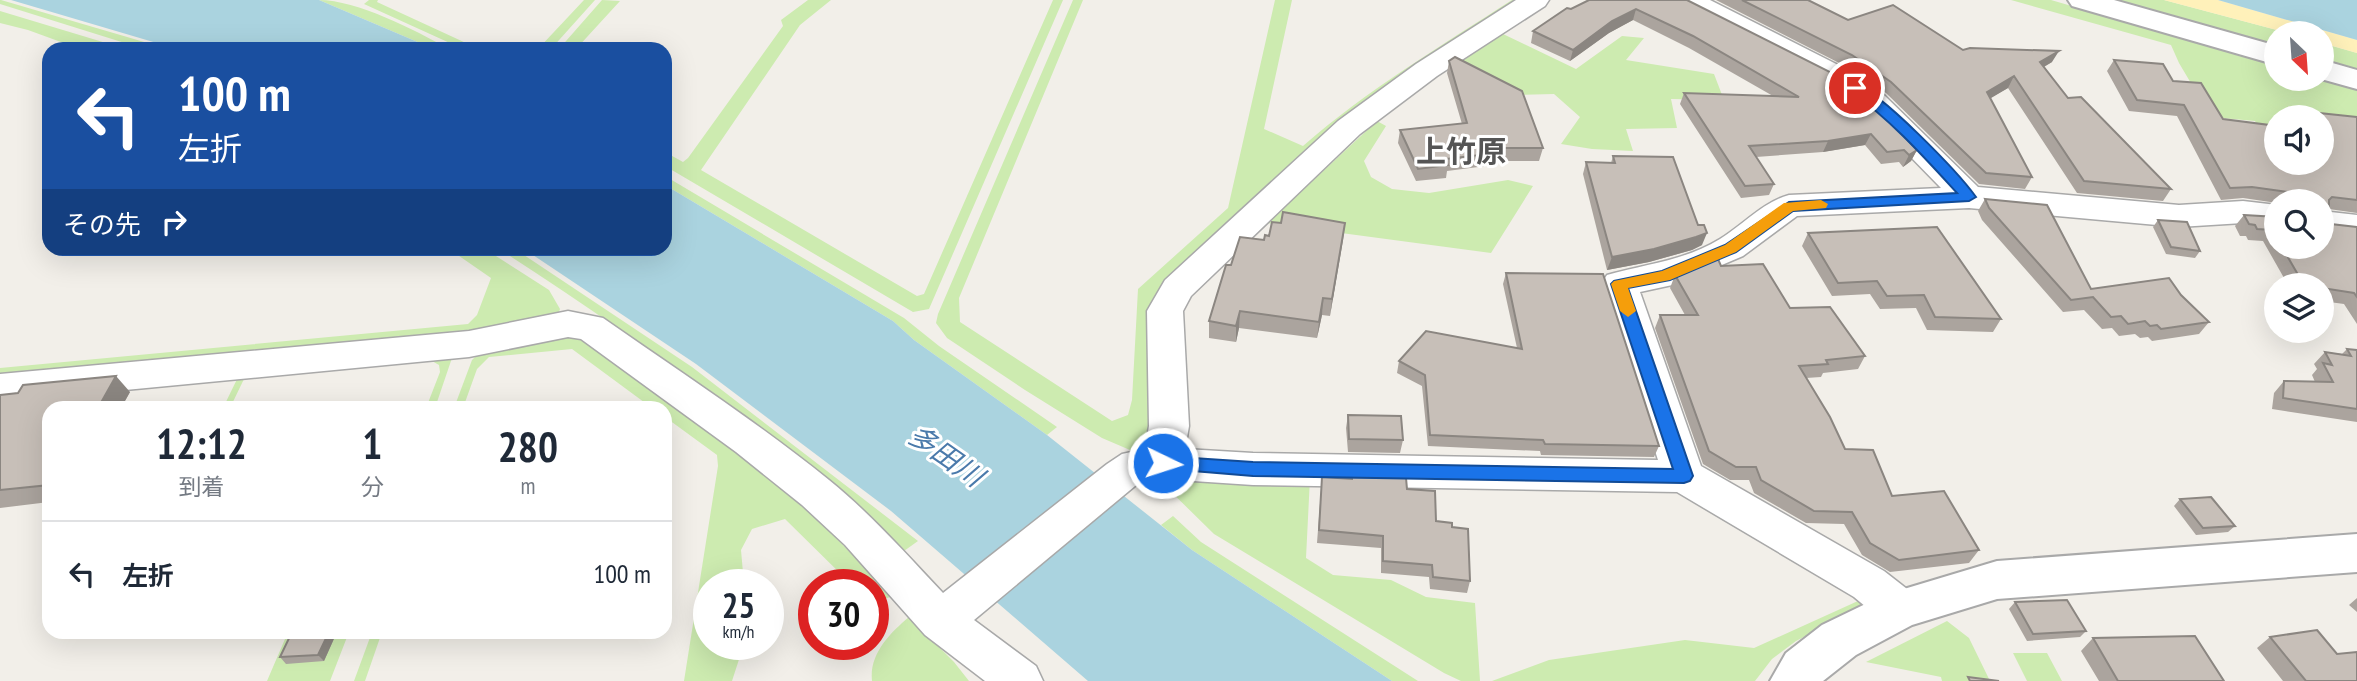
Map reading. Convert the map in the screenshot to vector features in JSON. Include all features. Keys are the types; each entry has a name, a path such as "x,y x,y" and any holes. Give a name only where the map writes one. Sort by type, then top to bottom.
{"street":[{"path":"1163,463 1169,426 1165,311 1177,289 1325,148 1354,124 1433,65 1535,0"},
{"path":"1689,0 1836,75 1855,88 1873,101 1969,197"},
{"path":"2082,0 2264,52"},
{"path":"2334,73 2357,80"},
{"path":"1684,476 1619,284 1665,276 1731,248 1789,206 1969,197 2179,216 2243,212 2264,214"},
{"path":"2334,223 2357,226"},
{"path":"0,388 469,344 568,324 590,327 750,441 816,493 950,613 1020,681"},
{"path":"950,613 1121,475 1136,465 1163,463 1253,469 1684,476 1869,584 1900,609"},
{"path":"1794,681 1803,668 1839,640 1900,609 1997,580 2357,553"}],"green space":[{"path":"0,0 144,42 122,42 0,4"},
{"path":"319,0 368,10 436,42 418,42"},
{"path":"369,0 378,0 377,2 464,42 448,42 364,4"},
{"path":"584,0 595,0 557,42 545,42"},
{"path":"602,0 620,1 582,42 565,42"},
{"path":"808,0 831,0 800,25 701,170 917,296 924,294 1053,0 1063,0 929,309 913,312 672,170 672,156 683,162 688,158 783,26 781,20"},
{"path":"1073,0 1083,0 959,298 960,322 1112,421 1128,415 1132,400 1138,289 1228,208 1275,0 1292,0 1264,129 1303,146 1405,69 1512,0 1523,0 1172,285 1161,424 1147,449 1137,453 1102,438 1025,390 947,338 936,323"},
{"path":"2011,0 2051,0 2264,62 2264,91 2334,91 2334,83 2357,89 2357,121 2334,116 2334,105 2264,105 2264,130 2260,130 2255,121 2211,117 2171,45"},
{"path":"2104,0 2164,0 2264,27 2264,45"},
{"path":"0,11 103,42 61,42 0,23"},
{"path":"1503,34 1576,69 1622,36 1644,38 1626,60 1714,74 1724,100 1671,99 1677,128 1626,129 1633,151 1561,144 1580,117 1554,94 1512,95 1456,65"},
{"path":"2334,46 2357,53 2357,71 2334,65"},
{"path":"1377,121 1386,126 1364,161 1371,177 1392,189 1429,193 1508,180 1533,186 1491,253 1267,223"},
{"path":"672,180 904,318 939,346 1057,427 1047,435 914,340 893,321 672,189"},
{"path":"459,256 496,256 549,290 560,309 558,315 478,335 0,380 0,368 468,324 477,315 491,278"},
{"path":"510,256 526,256 692,367 918,541 904,551 843,493 799,458 587,307"},
{"path":"564,334 585,339 670,401 643,401 572,349 489,357 477,369 466,401 457,401 472,360 485,347"},
{"path":"453,355 437,401 429,401 440,372 439,365 432,361 244,379 233,401 226,401 240,373"},
{"path":"672,402 736,449 803,504 867,569 836,569 785,519 752,529 741,550 743,569 702,569 718,466 717,455 672,422"},
{"path":"1157,478 1310,478 1306,558 1333,575 1391,580 1426,597 1475,603 1480,681 1461,681 1444,673 1214,534"},
{"path":"1173,516 1201,542 1418,681 1392,681 1192,550 1161,525"},
{"path":"1869,596 1868,604 1796,641 1772,659 1755,681 1492,681 1549,660 1685,640 1754,648"},
{"path":"909,617 969,681 872,681 875,660 889,660 889,636"},
{"path":"1947,621 1969,638 1990,681 1942,681 1941,677 1866,662"},
{"path":"693,624 693,660 739,660 732,681 684,681"},
{"path":"285,639 346,639 330,681 267,681"},
{"path":"369,639 380,639 365,681 354,681"},
{"path":"2013,653 2047,653 2062,681 2027,681"}],"sand":[{"path":"2164,0 2218,0 2291,21 2264,21 2264,27"},
{"path":"2334,33 2357,40 2357,53 2334,46"}],"water":[{"path":"11,0 319,0 418,42 153,42"},
{"path":"2218,0 2357,0 2357,40 2334,33 2334,21 2291,21"},
{"name":"多田川","path":"672,189 893,321 914,340 1047,435 1192,550 1392,681 1088,681 891,511 696,364 534,256 672,256"}],"building":[{"path":"1589,0 1687,0 1830,72 1866,97 1917,150 1909,155 1904,150 1887,152 1871,134 1828,141 1749,146 1774,184 1745,186 1684,93 1799,97 1693,36 1636,9 1612,21 1573,50 1533,31 1567,8 1571,9"},
{"path":"1742,0 1808,0 1848,20 1893,5 1963,50 2059,51 2040,62 2068,98 2081,97 2171,189 2084,181 2014,76 1987,92 2032,177 1986,173 1891,82 1852,55"},
{"path":"1455,57 1522,91 1543,148 1486,148 1489,154 1445,159 1448,165 1418,169 1400,130 1467,123 1449,61"},
{"path":"2114,60 2163,64 2173,81 2201,83 2223,119 2264,124 2264,175 2334,175 2334,115 2357,117 2357,200 2334,197 2334,189 2230,188 2184,105 2137,100"},
{"path":"1613,156 1673,157 1698,225 1704,225 1707,233 1654,249 1612,257 1586,162 1615,163"},
{"path":"1985,199 2047,205 2091,289 2169,278 2181,295 2209,322 2161,329 2157,325 2150,326 2145,321 2128,324 2121,316 2111,317 2093,297 2071,300 1989,208"},
{"path":"1283,212 1345,223 1332,299 1323,298 1319,322 1240,311 1236,326 1209,321 1226,265 1231,265 1240,237 1264,240 1265,235 1269,236 1272,222 1281,223"},
{"path":"2244,215 2264,216 2264,229 2249,224"},
{"path":"2158,220 2187,222 2200,251 2171,247"},
{"path":"2334,224 2357,227 2357,297 2354,293 2334,290 2334,273 2297,273 2289,259 2334,259"},
{"path":"1937,227 2001,319 1935,317 1924,295 1887,296 1877,281 1838,283 1808,233"},
{"path":"1718,259 1721,266 1763,264 1790,308 1830,307 1865,356 1826,360 1828,364 1799,366 1830,417 1845,449 1873,450 1892,496 1944,491 1979,550 1899,560 1870,543 1852,512 1814,511 1761,480 1756,467 1736,467 1709,451 1660,315 1698,315 1675,275"},
{"path":"1506,273 1603,274 1659,446 1545,444 1543,440 1430,435 1425,375 1399,361 1426,331 1522,349"},
{"path":"2347,349 2357,350 2357,409 2283,398 2284,381 2333,382 2323,363 2332,365 2325,352 2351,356"},
{"path":"116,376 102,401 42,401 42,486 0,490 0,395 18,393 23,385"},
{"path":"1348,415 1401,416 1403,440 1349,439"},
{"path":"1322,477 1406,478 1407,489 1435,491 1436,521 1468,529 1470,581 1433,577 1432,565 1383,561 1383,536 1319,530"},
{"path":"2211,497 2235,526 2203,528 2180,499"},
{"path":"2067,600 2086,631 2033,634 2015,602"},
{"path":"2317,630 2337,654 2357,652 2357,681 2306,681 2270,637"},
{"path":"2195,636 2224,681 2118,681 2093,638"},
{"path":"289,639 326,639 318,655 280,657"},
{"path":"1968,677 1999,681 1970,681"}],"slow traffic":[{"path":"1628,311 1619,284 1665,276 1731,248 1789,206 1821,204"}],"district":[{"name":"上竹原","path":"1461,150"}],"route":[{"path":"1163,463 1253,469 1684,476 1619,284 1665,276 1731,248 1789,206 1969,197 1873,101 1855,88"}]}
